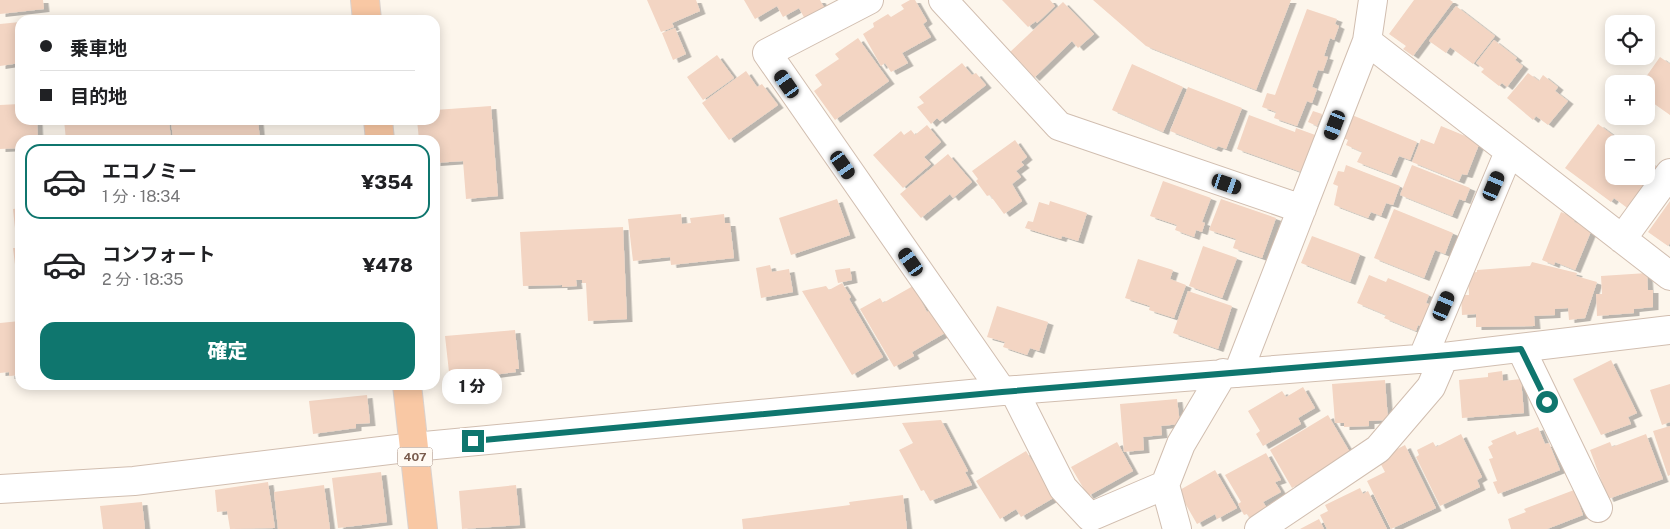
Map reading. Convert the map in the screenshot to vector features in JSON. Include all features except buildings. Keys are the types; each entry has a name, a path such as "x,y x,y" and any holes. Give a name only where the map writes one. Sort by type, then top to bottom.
{"highway":[{"path":"365,0 366,15"},
{"name":"407","path":"408,390 423,529"}],"street":[{"path":"869,0 767,53 1008,391 1063,488 1090,516 1165,485"},
{"path":"943,0 1059,126 1302,209"},
{"path":"1176,529 1165,485 1181,444 1231,373 1302,209 1367,41 1373,0"},
{"path":"1367,41 1670,276"},
{"path":"1259,529 1378,449 1431,387 1433,357 1508,152"},
{"path":"1622,239 1670,173"},
{"path":"0,489 134,481 414,447 1008,391 1521,349 1670,330"},
{"path":"1521,349 1598,508"}],"route":[{"path":"473,441 1002,392 1423,357 1444,357 1521,349 1547,402"}]}
